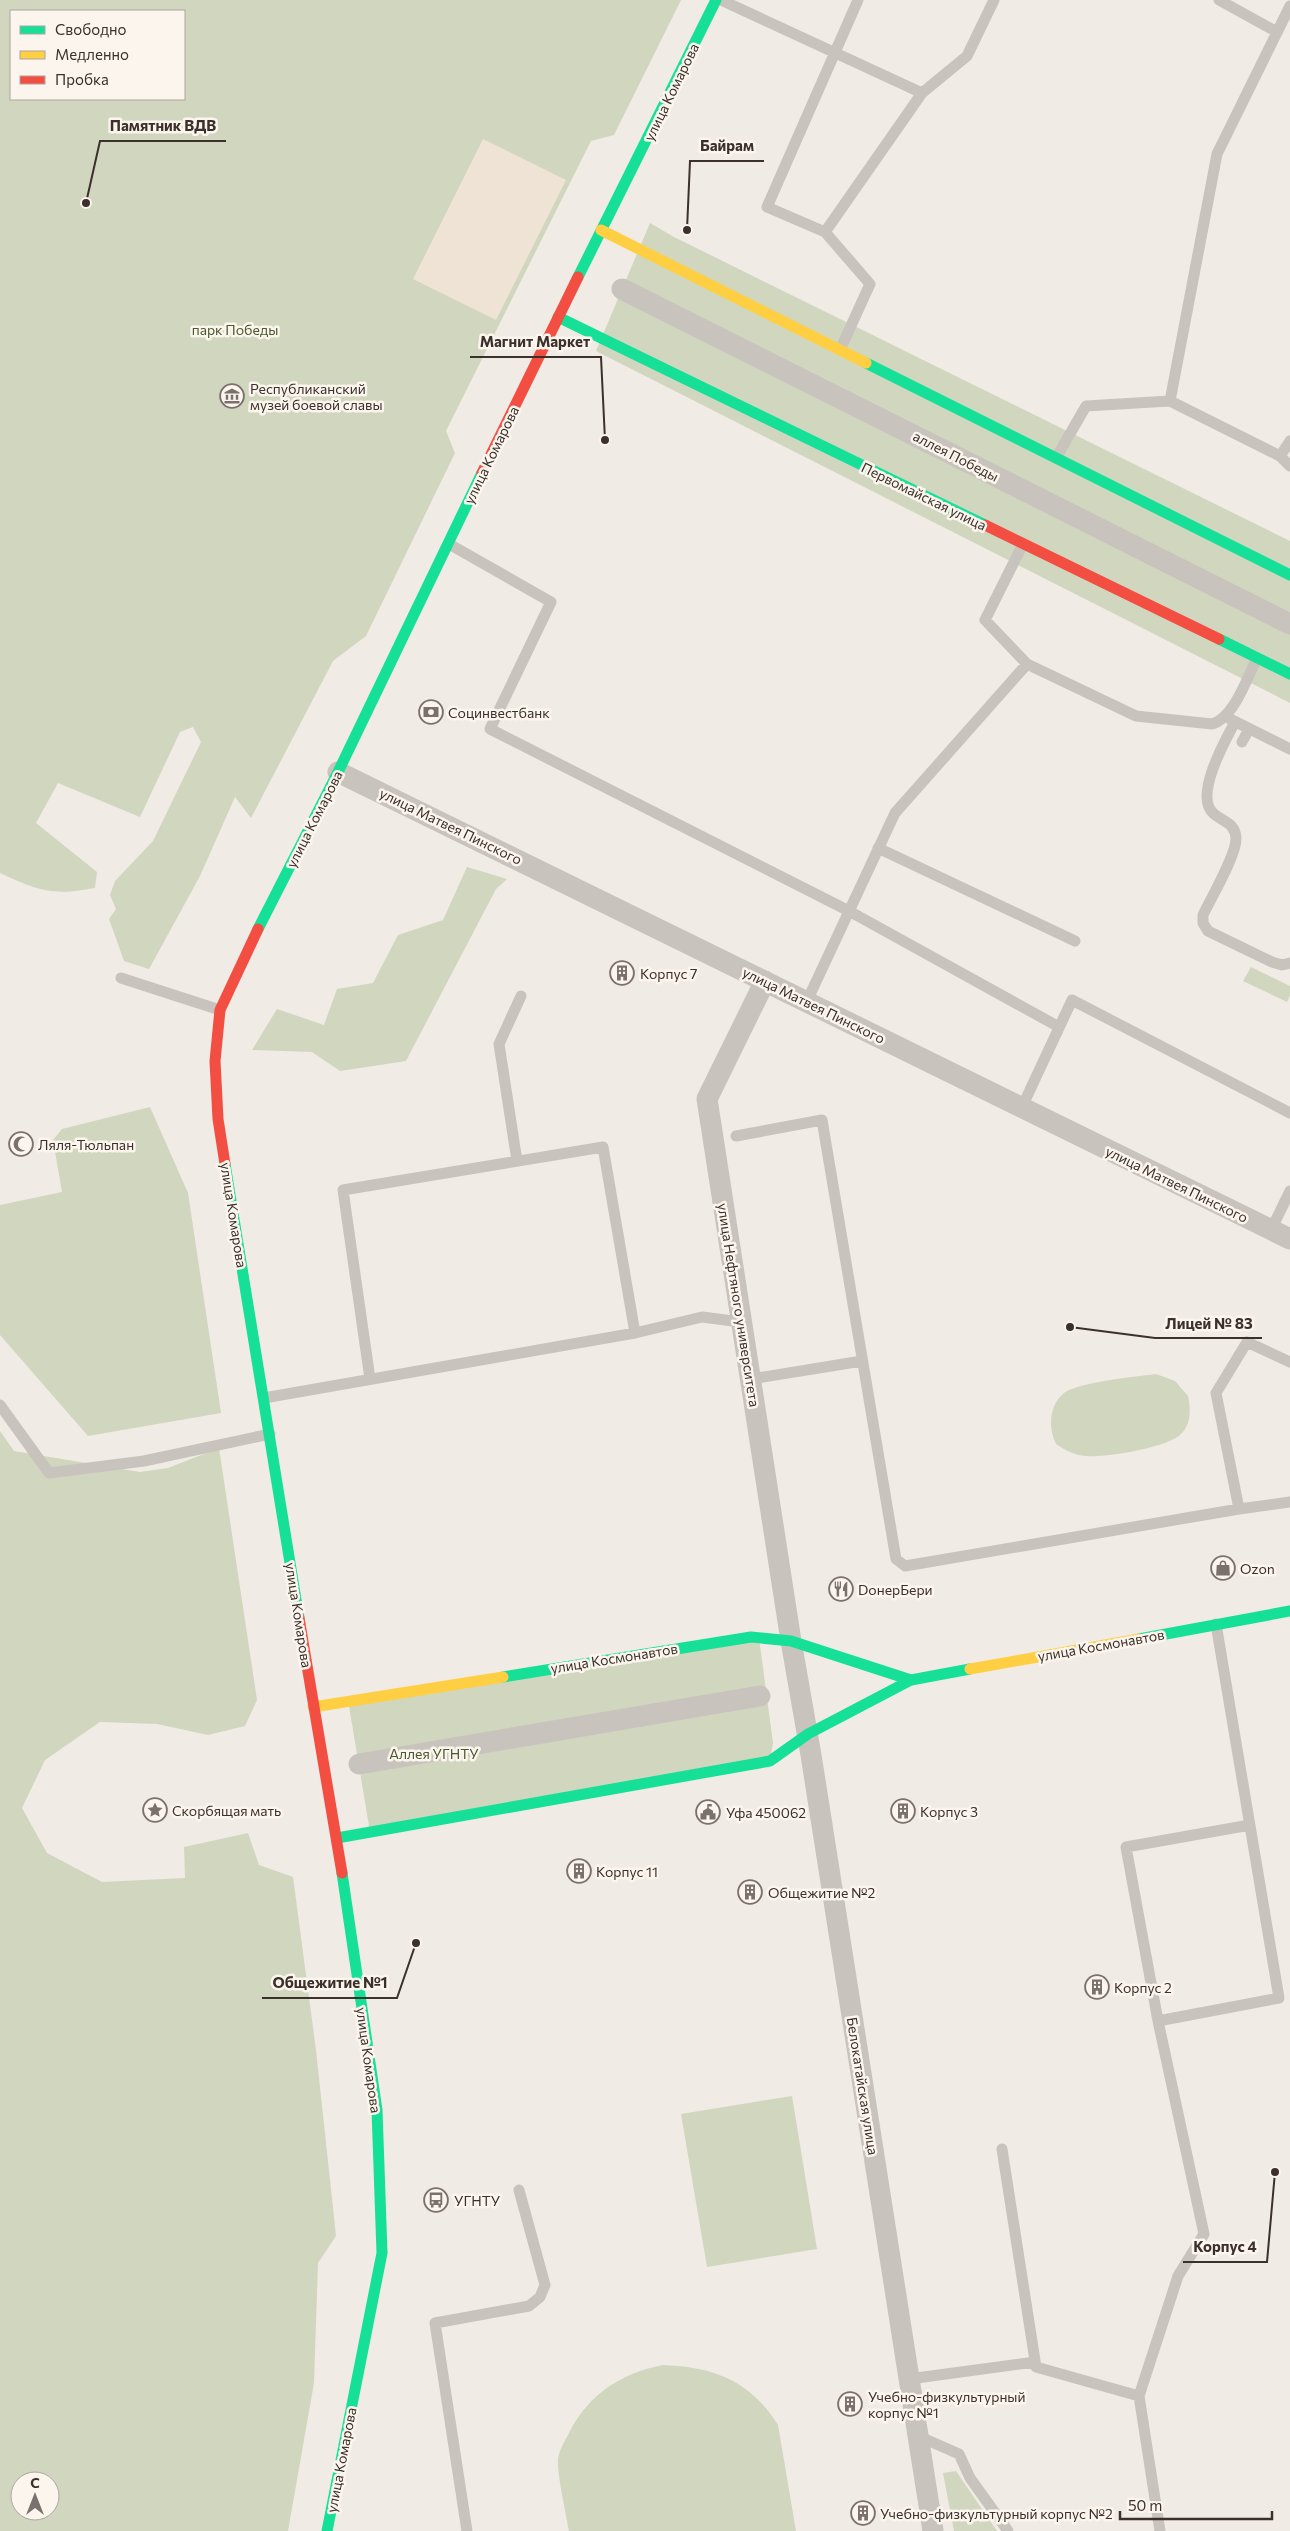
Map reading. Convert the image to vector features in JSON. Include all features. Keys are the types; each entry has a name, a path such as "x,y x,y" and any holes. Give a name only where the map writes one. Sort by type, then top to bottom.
{"main road":[{"name":"улица Комарова","path":"327,2531 382,2253 377,2110 337,1838 313,1707 218,1119 215,1061 220,1010 244,955 338,772 558,317 716,0"},
{"path":"601,230 1290,575"},
{"name":"Первомайская улица","path":"558,317 1290,674"},
{"name":"улица Космонавтов","path":"337,1838 770,1761 808,1734 911,1680 1290,1611"},
{"name":"улица Космонавтов","path":"313,1707 751,1637 791,1642 911,1680"}],"street":[{"name":"аллея Победы","path":"622,289 1290,624"},
{"name":"улица Матвея Пинского","path":"338,772 1290,1239"},
{"name":"улица Нефтяного университета","path":"765,981 708,1099 791,1642"},
{"name":"Белокатайская улица","path":"791,1642 808,1734 933,2531"},
{"path":"359,1764 760,1696"}],"lane":[{"path":"721,0 922,93"},
{"path":"840,350 870,284 825,232 767,206 858,0"},
{"path":"825,232 922,93 968,56 994,0"},
{"path":"1219,0 1277,32"},
{"path":"1170,401 1217,154 1290,6"},
{"path":"1056,458 1086,406 1170,401 1280,456 1290,466"},
{"path":"1280,456 1290,441"},
{"path":"448,544 551,602 490,729 849,911 1060,1027"},
{"path":"1023,544 985,620 1027,664 1136,716 1206,724 1230,720 1290,749"},
{"path":"1257,658 1230,720 1214,765 1207,799 1212,812 1229,822 1233,827 1236,844 1202,915 1203,924 1212,933 1272,962 1290,963"},
{"path":"807,1002 895,813 1027,664"},
{"path":"1242,742 1248,729"},
{"path":"878,848 1075,942"},
{"path":"121,978 220,1010"},
{"path":"517,1162 499,1044 521,996"},
{"path":"1022,1107 1072,1000 1290,1112"},
{"path":"736,1136 822,1120 896,1559 905,1566 1290,1502"},
{"path":"370,1379 343,1190 603,1147 635,1333"},
{"path":"1271,1230 1290,1191"},
{"path":"264,1398 635,1333 702,1317 741,1322"},
{"path":"1239,1509 1216,1393 1247,1342 1290,1362"},
{"path":"751,1379 862,1362"},
{"path":"0,1405 49,1473 144,1461 270,1434"},
{"path":"1158,2022 1279,1998 1216,1624"},
{"path":"1160,2531 1139,2396 1178,2276 1204,2234 1158,2022 1126,1847 1250,1824"},
{"path":"1002,2149 1036,2367 1139,2396"},
{"path":"467,2531 435,2322 529,2306 540,2297 545,2285 519,2190"},
{"path":"909,2379 1035,2362"},
{"path":"918,2436 959,2454 970,2478 1008,2531"}],"green space":[{"name":"парк Победы","path":"0,0 681,0 614,135 591,141 446,431 455,453 366,636 333,661 251,818 235,797 200,876 149,969 124,961 109,919 116,909 110,895 115,881 153,841 201,742 193,727 180,732 140,817 58,783 36,823 97,872 95,888 56,892 25,884 0,873"},
{"path":"650,223 674,237 1290,541 1290,703 596,351"},
{"path":"467,867 507,879 496,889 406,1061 340,1071 312,1052 252,1050 277,1009 324,1025 337,989 373,983 398,935 443,920"},
{"path":"1251,967 1290,986 1290,995 1287,1002 1243,981"},
{"path":"150,1107 188,1193 221,1413 88,1436 0,1335 0,1205 62,1192 53,1140 62,1129"},
{"path":"1156,1374 1175,1381 1188,1396 1190,1407 1188,1422 1180,1435 1163,1444 1096,1456 1075,1454 1056,1444 1053,1438 1051,1417 1055,1404 1064,1393 1071,1389 1094,1383"},
{"path":"0,1431 14,1451 140,1472 168,1468 219,1448 257,1700 245,1726 208,1735 157,1724 100,1722 45,1760 22,1808 47,1853 102,1882 185,1878 184,1847 248,1833 259,1865 293,1877 316,2050 336,2236 318,2263 314,2383 288,2531 0,2531"},
{"name":"Аллея УГНТУ","path":"759,1638 773,1743 770,1761 370,1832 348,1700"},
{"path":"792,2096 817,2249 707,2267 681,2114"},
{"path":"663,2365 698,2369 729,2379 755,2397 767,2410 778,2425 796,2531 569,2531 560,2484 558,2459 561,2448 570,2431 587,2406 609,2387 634,2373"},
{"path":"956,2471 997,2531 954,2531 943,2473"}],"shaded area":[{"path":"483,139 566,180 496,320 413,279"}],"traffic: fast":[{"path":"578,277 716,0"},
{"path":"558,317 985,525"},
{"path":"866,363 1290,575"},
{"path":"258,929 338,772 482,473"},
{"path":"1219,639 1290,674"},
{"path":"225,1164 299,1618"},
{"path":"1139,1639 1290,1611"},
{"path":"503,1677 751,1637 791,1641 911,1680"},
{"path":"337,1838 770,1761 808,1734 911,1680 970,1669"},
{"path":"327,2531 382,2253 377,2110 342,1873"}],"traffic: slow":[{"path":"601,230 866,363"},
{"path":"970,1669 1139,1639"},
{"path":"313,1707 503,1677"}],"traffic: jam":[{"path":"482,473 578,277"},
{"path":"985,525 1219,639"},
{"path":"225,1164 218,1119 215,1061 220,1010 258,929"},
{"path":"299,1618 342,1873"}],"place":[{"name":"Памятник ВДВ","path":"86,203"},
{"name":"Байрам","path":"687,230"},
{"name":"Республиканский музей боевой славы","path":"232,396"},
{"name":"Магнит Маркет","path":"605,440"},
{"name":"Социнвестбанк","path":"431,712"},
{"name":"Корпус 7","path":"622,973"},
{"name":"Ляля-Тюльпан","path":"21,1144"},
{"name":"Лицей № 83","path":"1070,1327"},
{"name":"Ozon","path":"1223,1568"},
{"name":"DонерБери","path":"841,1589"},
{"name":"Скорбящая мать","path":"155,1810"},
{"name":"Корпус 3","path":"903,1811"},
{"name":"Уфа 450062","path":"708,1812"},
{"name":"Корпус 11","path":"579,1871"},
{"name":"Общежитие №2","path":"750,1892"},
{"name":"Общежитие №1","path":"416,1943"},
{"name":"Корпус 2","path":"1097,1987"},
{"name":"Корпус 4","path":"1275,2172"},
{"name":"УГНТУ","path":"436,2200"},
{"name":"Учебно-физкультурный корпус №1","path":"850,2404"},
{"name":"Учебно-физкультурный корпус №2","path":"863,2513"}]}
